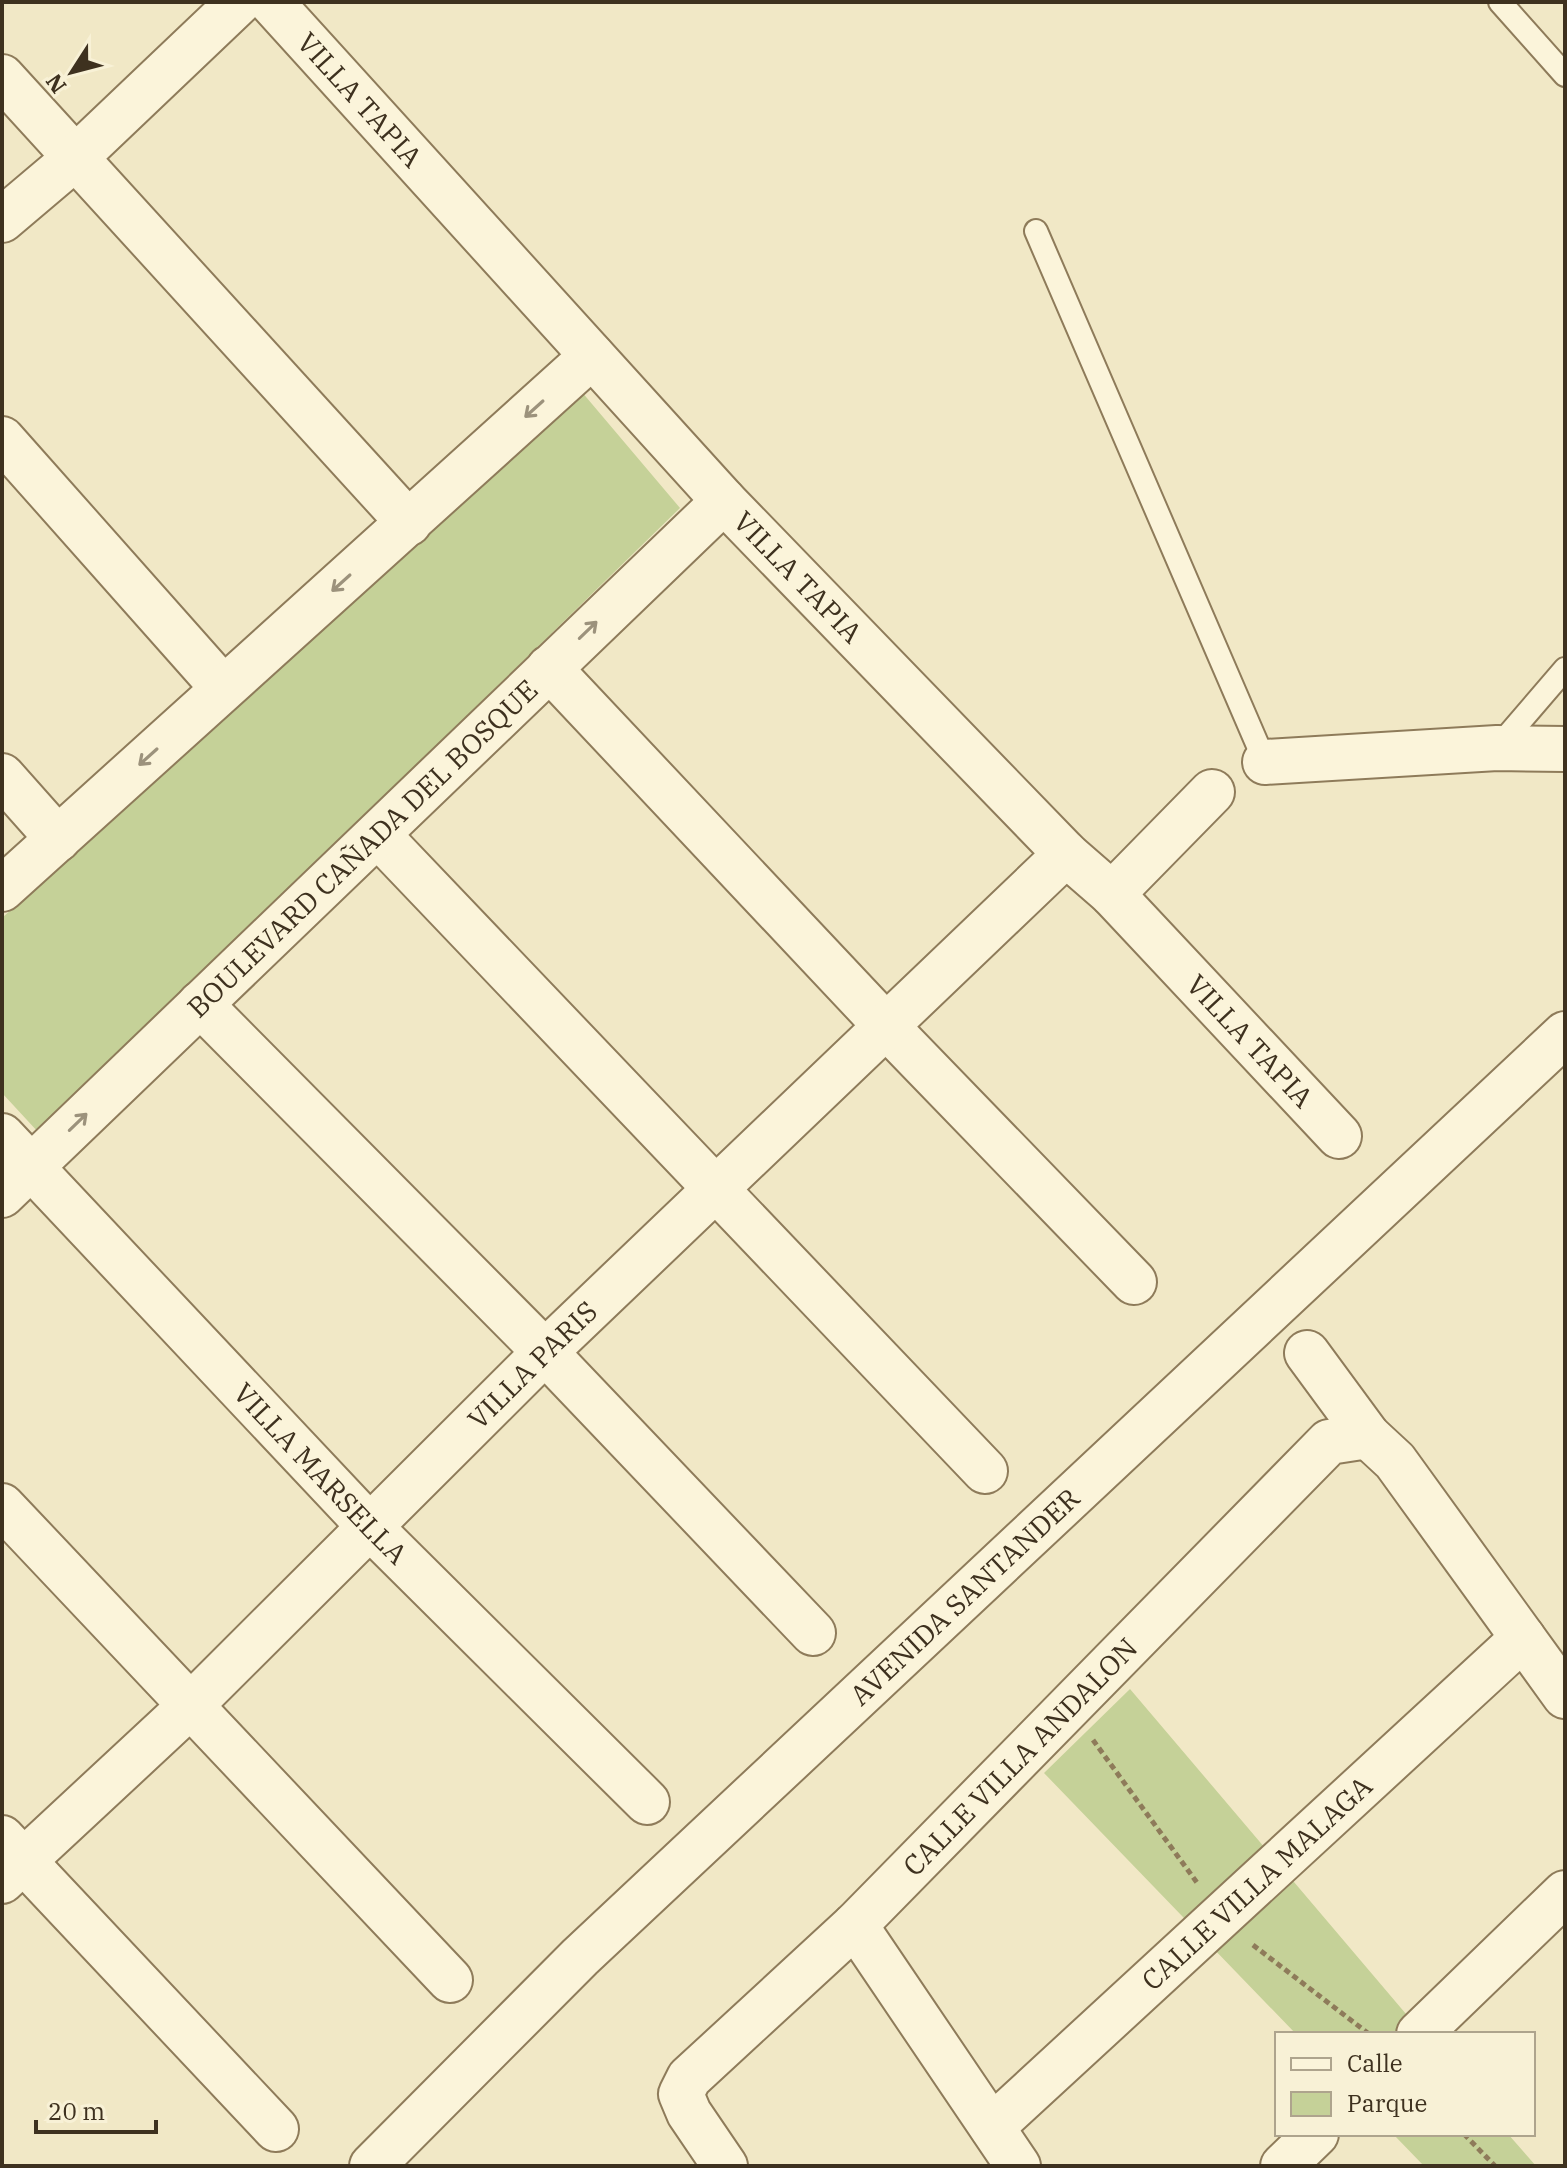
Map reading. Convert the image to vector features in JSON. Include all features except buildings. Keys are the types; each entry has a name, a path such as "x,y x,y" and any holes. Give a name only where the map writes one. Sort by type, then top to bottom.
{"street":[{"path":"2,220 74,159 239,2"},
{"name":"VILLA TAPIA","path":"271,2 724,501 1066,854 1112,894 1339,1136"},
{"path":"2,77 409,523"},
{"path":"2,889 592,356"},
{"path":"2,439 223,688"},
{"name":"BOULEVARD CAÑADA DEL BOSQUE","path":"11,1166 200,1004 724,501"},
{"path":"549,668 886,1026 1134,1282"},
{"path":"1265,762 1497,748 1565,749"},
{"path":"2,776 58,839"},
{"path":"1112,894 1212,792"},
{"path":"378,835 985,1471"},
{"name":"VILLA PARIS","path":"9,1860 189,1707 545,1352 1066,854"},
{"path":"200,1004 545,1352 813,1633"},
{"name":"AVENIDA SANTANDER","path":"372,2166 580,1957 1565,1034"},
{"name":"VILLA MARSELLA","path":"11,1166 647,1802"},
{"path":"1307,1353 1368,1436 1395,1461 1565,1696"},
{"name":"CALLE VILLA ANDALON","path":"725,2166 689,2113 681,2094 689,2078 855,1925 1329,1442 1368,1436"},
{"path":"2,1506 450,1980"},
{"name":"CALLE VILLA MALAGA","path":"992,2127 1523,1638"},
{"path":"9,1860 276,2129"},
{"path":"1421,2032 1565,1893"},
{"path":"855,1925 1018,2166"},
{"path":"1283,2166 1314,2136"}],"lane":[{"path":"1500,2 1565,75"},
{"path":"1036,231 1265,762"},
{"path":"1497,748 1565,669"}],"path":[{"path":"1466,2136 1495,2166"}],"green space":[{"path":"581,391 680,508 39,1133 2,1093 2,918"},
{"path":"1130,1689 1421,2032 1294,2032 1044,1773"},
{"path":"1395,2136 1510,2136 1536,2166 1424,2166"}]}
